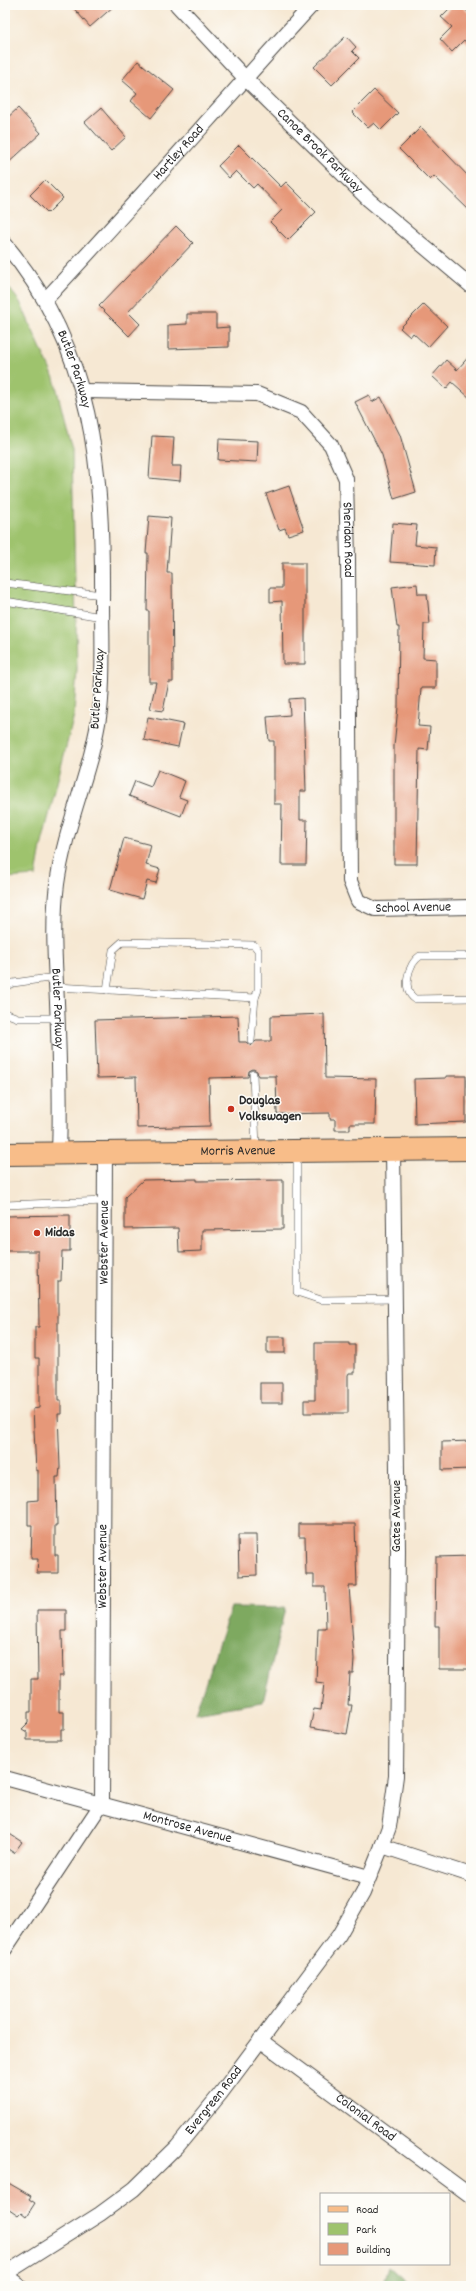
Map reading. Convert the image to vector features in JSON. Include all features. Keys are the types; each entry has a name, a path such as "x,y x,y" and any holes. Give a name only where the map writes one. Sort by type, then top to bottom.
{"main road":[{"name":"Morris Avenue","path":"5,1154 59,1152 105,1154 471,1149"}],"street":[{"name":"Canoe Brook Parkway","path":"177,5 245,78 369,200 471,286"},
{"name":"Hartley Road","path":"45,300 136,202 245,78 312,5"},
{"name":"Butler Parkway","path":"5,244 24,267 45,300 66,343 83,391 97,462 101,511 102,617 100,709 91,759 64,847 57,885 55,918 58,1018 59,1152"},
{"name":"Sheridan Road","path":"83,391 257,394 300,412 331,445 346,479 350,881 358,901"},
{"name":"School Avenue","path":"358,901 375,909 471,907"},
{"name":"Gates Avenue","path":"370,1877 389,1827 396,1776 398,1565 394,1150"},
{"name":"Webster Avenue","path":"102,1804 105,1154"},
{"name":"Montrose Avenue","path":"5,1778 370,1877"},
{"path":"5,1949 102,1804"},
{"path":"382,1846 471,1875"},
{"name":"Evergreen Road","path":"5,2274 100,2214 154,2171 177,2147 339,1936 363,1893 370,1877"},
{"name":"Colonial Road","path":"260,2040 471,2196"},
{"path":"5,2274 20,2286"}],"lane":[{"path":"5,583 102,595"},
{"path":"5,601 102,617"},
{"path":"107,990 113,950 122,942 254,945 258,950 258,990 255,998 252,1041"},
{"path":"471,956 420,956 410,966 407,975 410,994 415,999 471,998"},
{"path":"5,987 13,982 56,982 107,990 255,998"},
{"path":"5,1014 18,1018 58,1018"},
{"path":"253,1074 256,1152"},
{"path":"297,1152 297,1292 321,1300 396,1299"},
{"path":"5,1205 105,1201"}],"green space":[{"path":"5,283 20,302 54,378 72,450 77,669 74,715 41,847 36,876 5,878"},
{"path":"231,1607 285,1608 263,1702 195,1713"},
{"path":"388,2266 411,2286 382,2286"}],"building":[{"path":"71,5 115,5 90,27"},
{"path":"453,5 461,5 471,15 471,48 464,40 452,52 440,39 452,27 441,17"},
{"path":"346,36 356,47 352,51 359,58 332,85 314,67"},
{"path":"138,61 174,90 151,118 131,101 137,93 122,80"},
{"path":"374,90 398,113 381,130 374,123 368,128 352,112"},
{"path":"18,108 41,133 5,166 5,120"},
{"path":"101,108 126,137 111,151 85,122"},
{"path":"421,127 471,179 471,212 434,176 430,180 399,149"},
{"path":"239,145 281,187 286,182 316,212 288,240 270,222 282,210 257,184 253,188 236,171 229,178 218,166"},
{"path":"45,180 63,198 48,213 30,195"},
{"path":"176,226 193,243 128,312 140,324 129,336 99,306"},
{"path":"424,304 447,326 428,347 413,333 410,337 400,328"},
{"path":"187,314 216,314 216,328 229,327 229,347 168,349 168,325 187,324"},
{"path":"471,354 471,399 452,382 446,389 432,376 446,360 457,370"},
{"path":"369,395 372,402 381,397 400,435 416,492 394,499 382,455 355,402"},
{"path":"152,436 174,437 172,466 181,466 180,481 149,478"},
{"path":"219,439 258,441 257,462 218,460"},
{"path":"289,486 304,530 288,535 285,528 279,530 266,494"},
{"path":"149,516 171,518 167,573 172,573 173,682 169,682 163,711 150,709 156,682 149,682 149,611 147,611 148,553 146,553"},
{"path":"393,523 417,525 415,545 436,547 435,565 390,562"},
{"path":"282,563 305,563 305,664 283,664 282,601 270,602 270,588 282,588"},
{"path":"417,584 418,594 427,594 430,624 424,624 423,658 436,659 436,688 421,688 418,726 430,727 428,750 419,749 417,864 394,864 394,746 398,707 399,627 397,627 392,587"},
{"path":"303,698 306,791 300,791 300,820 307,820 306,865 281,865 282,804 274,804 274,741 269,741 267,717 290,715 289,699"},
{"path":"148,717 183,724 178,747 144,740"},
{"path":"158,770 185,781 179,797 187,800 181,816 129,796 135,781 151,787"},
{"path":"124,838 151,845 146,865 160,869 156,883 147,881 142,899 110,890"},
{"path":"324,1014 325,1078 376,1079 375,1124 350,1124 350,1130 335,1130 335,1119 330,1119 330,1113 277,1114 276,1076 258,1076 257,1071 253,1069 249,1071 248,1077 209,1078 210,1126 137,1128 136,1077 97,1078 95,1020 238,1016 239,1042 246,1042 251,1046 256,1041 271,1041 271,1016"},
{"path":"446,1076 466,1076 466,1122 415,1124 414,1079 446,1078"},
{"path":"197,1179 197,1181 283,1180 283,1229 202,1230 202,1251 179,1252 178,1228 125,1229 125,1197 143,1180"},
{"path":"70,1215 70,1251 62,1251 61,1281 58,1281 58,1400 61,1400 61,1414 58,1414 60,1467 59,1477 56,1477 57,1525 55,1525 55,1555 58,1555 58,1573 37,1573 38,1559 31,1559 32,1525 28,1525 28,1501 38,1500 38,1470 36,1471 33,1409 39,1408 39,1358 35,1358 35,1327 39,1327 38,1251 5,1251 5,1216"},
{"path":"267,1337 285,1337 285,1353 267,1353"},
{"path":"315,1343 349,1343 349,1345 355,1345 355,1373 349,1373 348,1375 348,1413 304,1413 304,1400 315,1400"},
{"path":"260,1383 282,1383 282,1403 260,1403"},
{"path":"471,1441 471,1469 442,1470 442,1442"},
{"path":"299,1524 355,1524 357,1586 349,1586 354,1659 353,1673 350,1673 348,1705 352,1705 347,1734 310,1728 314,1709 321,1710 324,1683 316,1682 318,1629 326,1629 325,1587 314,1587 314,1575 306,1575 305,1537 299,1537"},
{"path":"238,1535 256,1535 257,1575 239,1576"},
{"path":"471,1556 471,1669 439,1669 439,1626 435,1626 436,1557"},
{"path":"37,1610 66,1610 66,1631 62,1631 63,1676 59,1676 59,1712 64,1712 64,1729 61,1729 61,1740 27,1740 27,1732 22,1729 28,1723 28,1712 31,1712 31,1679 38,1679"},
{"path":"5,1831 22,1842 14,1853 5,1847"},
{"path":"5,2181 31,2196 29,2199 35,2203 26,2217 21,2213 18,2216 5,2207"}],"place":[{"name":"Douglas Volkswagen","path":"231,1109"},
{"name":"Midas","path":"37,1233"}]}
